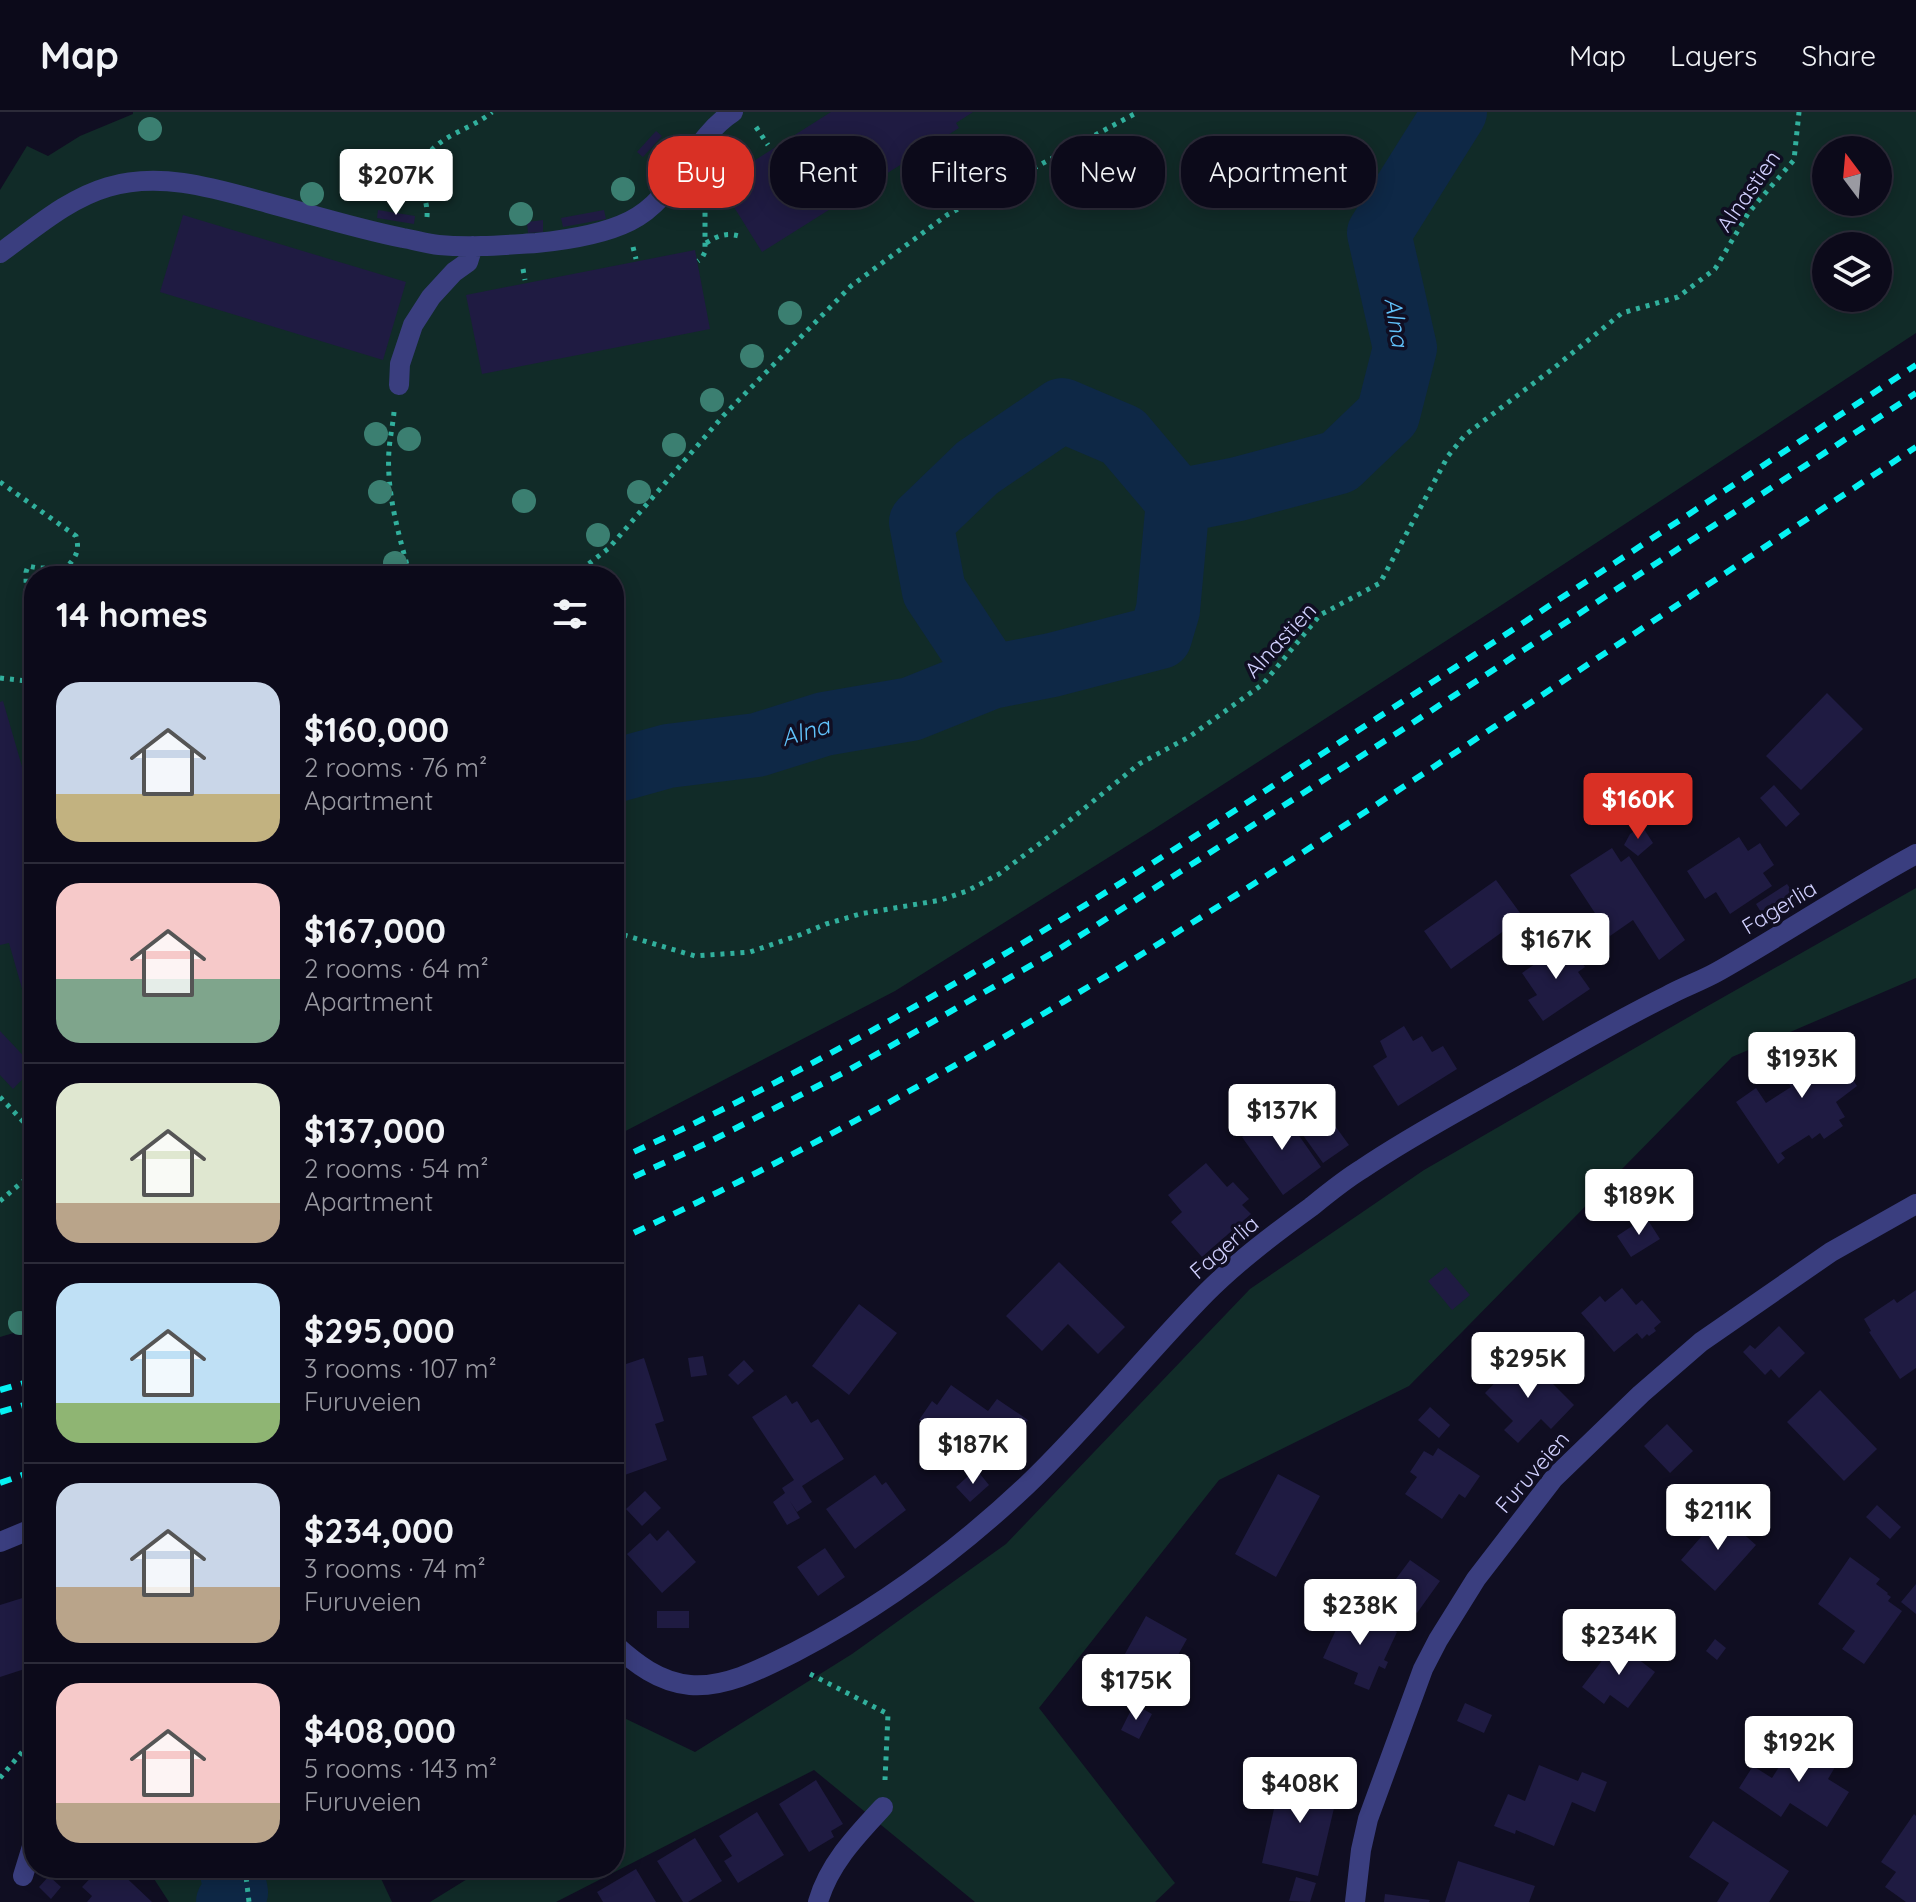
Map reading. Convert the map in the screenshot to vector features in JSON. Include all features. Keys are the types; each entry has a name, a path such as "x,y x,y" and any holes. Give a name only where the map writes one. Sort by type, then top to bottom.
{"street":[{"path":"0,253 73,202 106,187 150,180 216,189 370,232 438,245 502,246 555,241 596,233 633,220 657,203 702,141 733,112"},
{"path":"399,385 400,364 413,325 431,297 468,262 473,246"},
{"name":"Fagerlia","path":"624,1653 651,1673 668,1680 690,1685 715,1684 780,1659 838,1628 902,1588 986,1522 1029,1483 1155,1346 1232,1269 1360,1170 1403,1142 1666,996 1713,974 1916,854"},
{"name":"Furuveien","path":"1355,1902 1368,1819 1423,1669 1476,1579 1554,1478 1641,1394 1701,1342 1831,1252 1916,1204"},
{"path":"0,1542 24,1532"},
{"path":"818,1902 832,1868 883,1807"}],"path":[{"path":"426,243 427,209 421,179 424,161 434,147 492,112"},
{"path":"586,566 609,548 723,416 851,286 947,215 1138,112"},
{"name":"Alnastien","path":"624,935 695,956 750,952 860,914 941,900 967,891 999,874 1139,764 1189,737 1263,684 1320,615 1380,583 1448,456 1465,435 1622,313 1678,297 1715,269 1749,212 1794,160 1799,112"},
{"path":"698,261 705,252 704,208"},
{"path":"705,244 721,235 742,237"},
{"path":"399,385 389,451 394,516 407,566"},
{"path":"0,482 76,536 79,547 68,566"},
{"path":"0,678 24,681"},
{"path":"0,1097 24,1122"},
{"path":"0,1201 24,1181"},
{"path":"780,1659 888,1714 883,1807"},
{"path":"0,1778 24,1750"},
{"path":"246,1878 249,1902"}],"green space":[{"path":"133,112 1916,112 1916,333 1497,608 895,991 624,1132 624,566 24,566 24,1330 0,1337 0,190 27,146 48,156 80,136"},
{"path":"1916,888 1916,978 1732,1057 1409,1386 1219,1480 1039,1708 1175,1883 1155,1902 975,1902 814,1770 624,1867 624,1718 695,1752 852,1654 1006,1544 1250,1289 1424,1170"},
{"path":"153,1878 381,1878 392,1902 169,1902"},
{"path":"469,1878 603,1878 556,1902 430,1902"}],"building":[{"path":"831,112 973,112 956,123 959,128 946,136 902,136 902,164 886,174 886,136 793,136"},
{"path":"648,140 648,151 643,157 637,152"},
{"path":"770,151 770,208 832,208 762,252 735,208 754,208 754,161"},
{"path":"378,210 415,216 414,224 377,218"},
{"path":"604,210 606,219 563,227 561,218"},
{"path":"183,215 406,282 383,360 160,292"},
{"path":"543,220 543,232 528,233 527,222"},
{"path":"695,250 710,329 482,374 466,295"},
{"path":"1827,693 1863,729 1801,790 1766,756"},
{"path":"3,701 24,773 24,996 9,943 0,945 0,702"},
{"path":"1774,785 1800,814 1786,827 1760,798"},
{"path":"1642,826 1653,843 1638,856 1624,845 1630,834"},
{"path":"1739,837 1748,851 1760,843 1774,865 1763,873 1772,886 1730,914 1716,892 1705,899 1687,871"},
{"path":"1612,848 1621,862 1629,856 1685,940 1659,960 1633,920 1610,936 1570,875"},
{"path":"1496,880 1523,917 1451,969 1424,931"},
{"path":"1787,884 1799,901 1767,922 1756,904"},
{"path":"1567,942 1585,967 1578,972 1590,989 1543,1021 1528,1000 1537,995 1522,973"},
{"path":"1404,1026 1413,1041 1422,1036 1432,1052 1443,1046 1457,1069 1398,1106 1373,1066 1387,1057 1380,1041"},
{"path":"0,1031 24,1056 24,1077 13,1089 0,1075"},
{"path":"1823,1034 1857,1086 1836,1102 1845,1117 1839,1120 1843,1126 1824,1139 1820,1133 1812,1139 1809,1135 1781,1153 1785,1158 1778,1164 1736,1102 1756,1088 1766,1103 1791,1087 1782,1074 1785,1064"},
{"path":"1281,1110 1321,1167 1283,1195 1242,1137"},
{"path":"1325,1112 1349,1145 1323,1163 1300,1131"},
{"path":"1206,1163 1227,1187 1233,1182 1249,1199 1242,1205 1251,1214 1202,1257 1171,1222 1182,1212 1168,1195"},
{"path":"1646,1217 1660,1239 1631,1257 1617,1236"},
{"path":"1059,1262 1125,1327 1098,1354 1068,1324 1042,1351 1006,1316"},
{"path":"1446,1267 1470,1295 1452,1310 1428,1281"},
{"path":"1622,1288 1636,1305 1642,1300 1661,1322 1649,1336 1647,1334 1642,1339 1637,1333 1614,1352 1581,1313 1600,1296 1605,1302"},
{"path":"1916,1290 1916,1368 1900,1379 1869,1332 1864,1319 1894,1299 1897,1303"},
{"path":"859,1304 897,1333 849,1395 812,1366"},
{"path":"1779,1326 1805,1353 1779,1378 1771,1369 1765,1375 1743,1352 1750,1345 1755,1349"},
{"path":"703,1356 707,1375 691,1377 688,1358"},
{"path":"644,1358 664,1421 655,1424 667,1460 624,1475 624,1365"},
{"path":"1519,1358 1542,1379 1545,1376 1574,1405 1551,1429 1541,1419 1518,1443 1504,1430 1513,1421 1485,1393"},
{"path":"744,1360 754,1371 738,1385 728,1375"},
{"path":"951,1385 988,1411 997,1399 1028,1420 1008,1449 977,1427 981,1432 969,1449 964,1445 959,1453 921,1427 923,1423 919,1420 932,1401 937,1405"},
{"path":"1820,1390 1877,1449 1844,1481 1787,1422"},
{"path":"786,1395 792,1404 797,1401 811,1423 818,1419 844,1459 802,1486 812,1502 797,1512 790,1501 800,1518 787,1525 773,1502 785,1493 782,1488 794,1480 752,1417"},
{"path":"1430,1407 1450,1425 1439,1438 1418,1420"},
{"path":"1667,1424 1693,1451 1670,1473 1644,1446"},
{"path":"1438,1448 1480,1476 1465,1498 1459,1494 1442,1519 1405,1494 1417,1477 1410,1472 1424,1451 1433,1456"},
{"path":"976,1469 989,1485 970,1502 956,1487"},
{"path":"1278,1474 1320,1496 1276,1577 1235,1554"},
{"path":"875,1475 882,1485 886,1482 906,1510 855,1549 826,1509"},
{"path":"645,1491 661,1508 642,1526 626,1509"},
{"path":"1877,1505 1901,1527 1890,1539 1866,1517"},
{"path":"1721,1514 1756,1545 1715,1591 1681,1560"},
{"path":"668,1530 696,1562 662,1593 627,1554 650,1533 657,1541"},
{"path":"825,1548 845,1577 818,1596 797,1567"},
{"path":"1850,1557 1880,1579 1876,1584 1891,1597 1888,1601 1902,1611 1864,1664 1842,1649 1855,1631 1818,1604"},
{"path":"1410,1560 1440,1581 1417,1613 1387,1591"},
{"path":"1916,1584 1916,1614 1901,1602"},
{"path":"24,1598 24,1669 0,1677 0,1605"},
{"path":"1346,1608 1397,1632 1384,1660 1388,1662 1385,1669 1379,1666 1369,1690 1354,1684 1358,1673 1323,1658"},
{"path":"657,1611 689,1611 689,1628 657,1628"},
{"path":"1146,1616 1187,1639 1165,1678 1154,1672 1146,1686 1116,1670"},
{"path":"1715,1639 1726,1648 1717,1660 1706,1651"},
{"path":"1616,1642 1655,1672 1628,1708 1610,1695 1604,1704 1582,1687"},
{"path":"1465,1703 1492,1715 1484,1733 1457,1721"},
{"path":"1134,1704 1152,1714 1139,1739 1121,1730"},
{"path":"1798,1737 1838,1762 1828,1779 1849,1792 1827,1827 1790,1803 1781,1817 1739,1788 1753,1766 1772,1778"},
{"path":"1539,1765 1578,1781 1582,1772 1607,1782 1595,1812 1572,1802 1554,1846 1516,1830 1515,1834 1494,1826 1508,1794 1525,1801"},
{"path":"1282,1773 1339,1787 1318,1876 1262,1863"},
{"path":"816,1780 843,1824 831,1831 834,1837 809,1852 779,1804"},
{"path":"757,1812 784,1855 738,1883 724,1861 732,1856 719,1836"},
{"path":"1914,1814 1916,1902 1906,1902 1885,1887 1896,1872 1881,1862"},
{"path":"1713,1821 1789,1871 1769,1902 1717,1902 1729,1883 1689,1857"},
{"path":"695,1838 722,1881 683,1902 657,1861"},
{"path":"1458,1861 1535,1886 1529,1902 1445,1902"},
{"path":"636,1869 656,1902 603,1902 597,1892"},
{"path":"1296,1877 1316,1883 1310,1902 1289,1901"},
{"path":"51,1878 61,1887 51,1899 39,1887"},
{"path":"91,1878 127,1878 152,1902 87,1902 92,1896 82,1887"},
{"path":"1385,1894 1430,1900 1384,1902"}],"waterway":[{"name":"Alna","path":"624,768 668,756 757,745 824,724 911,709 991,677 934,591 921,522 977,468 1062,410 1123,436 1178,501 1238,489 1339,462 1388,415 1405,348 1379,233 1455,112"},
{"name":"Alna","path":"991,677 1160,637 1168,610 1178,501"},
{"name":"Alna","path":"228,1902 236,1892 233,1878"}],"railway":[{"path":"624,1156 800,1070 1069,915 1551,605 1916,365"},
{"path":"624,1181 705,1144 847,1071 1056,951 1394,735 1916,393"},
{"path":"624,1237 730,1186 954,1066 1173,935 1916,447"},
{"path":"0,1390 24,1383"},
{"path":"0,1412 24,1405"},
{"path":"0,1483 24,1475"}]}
